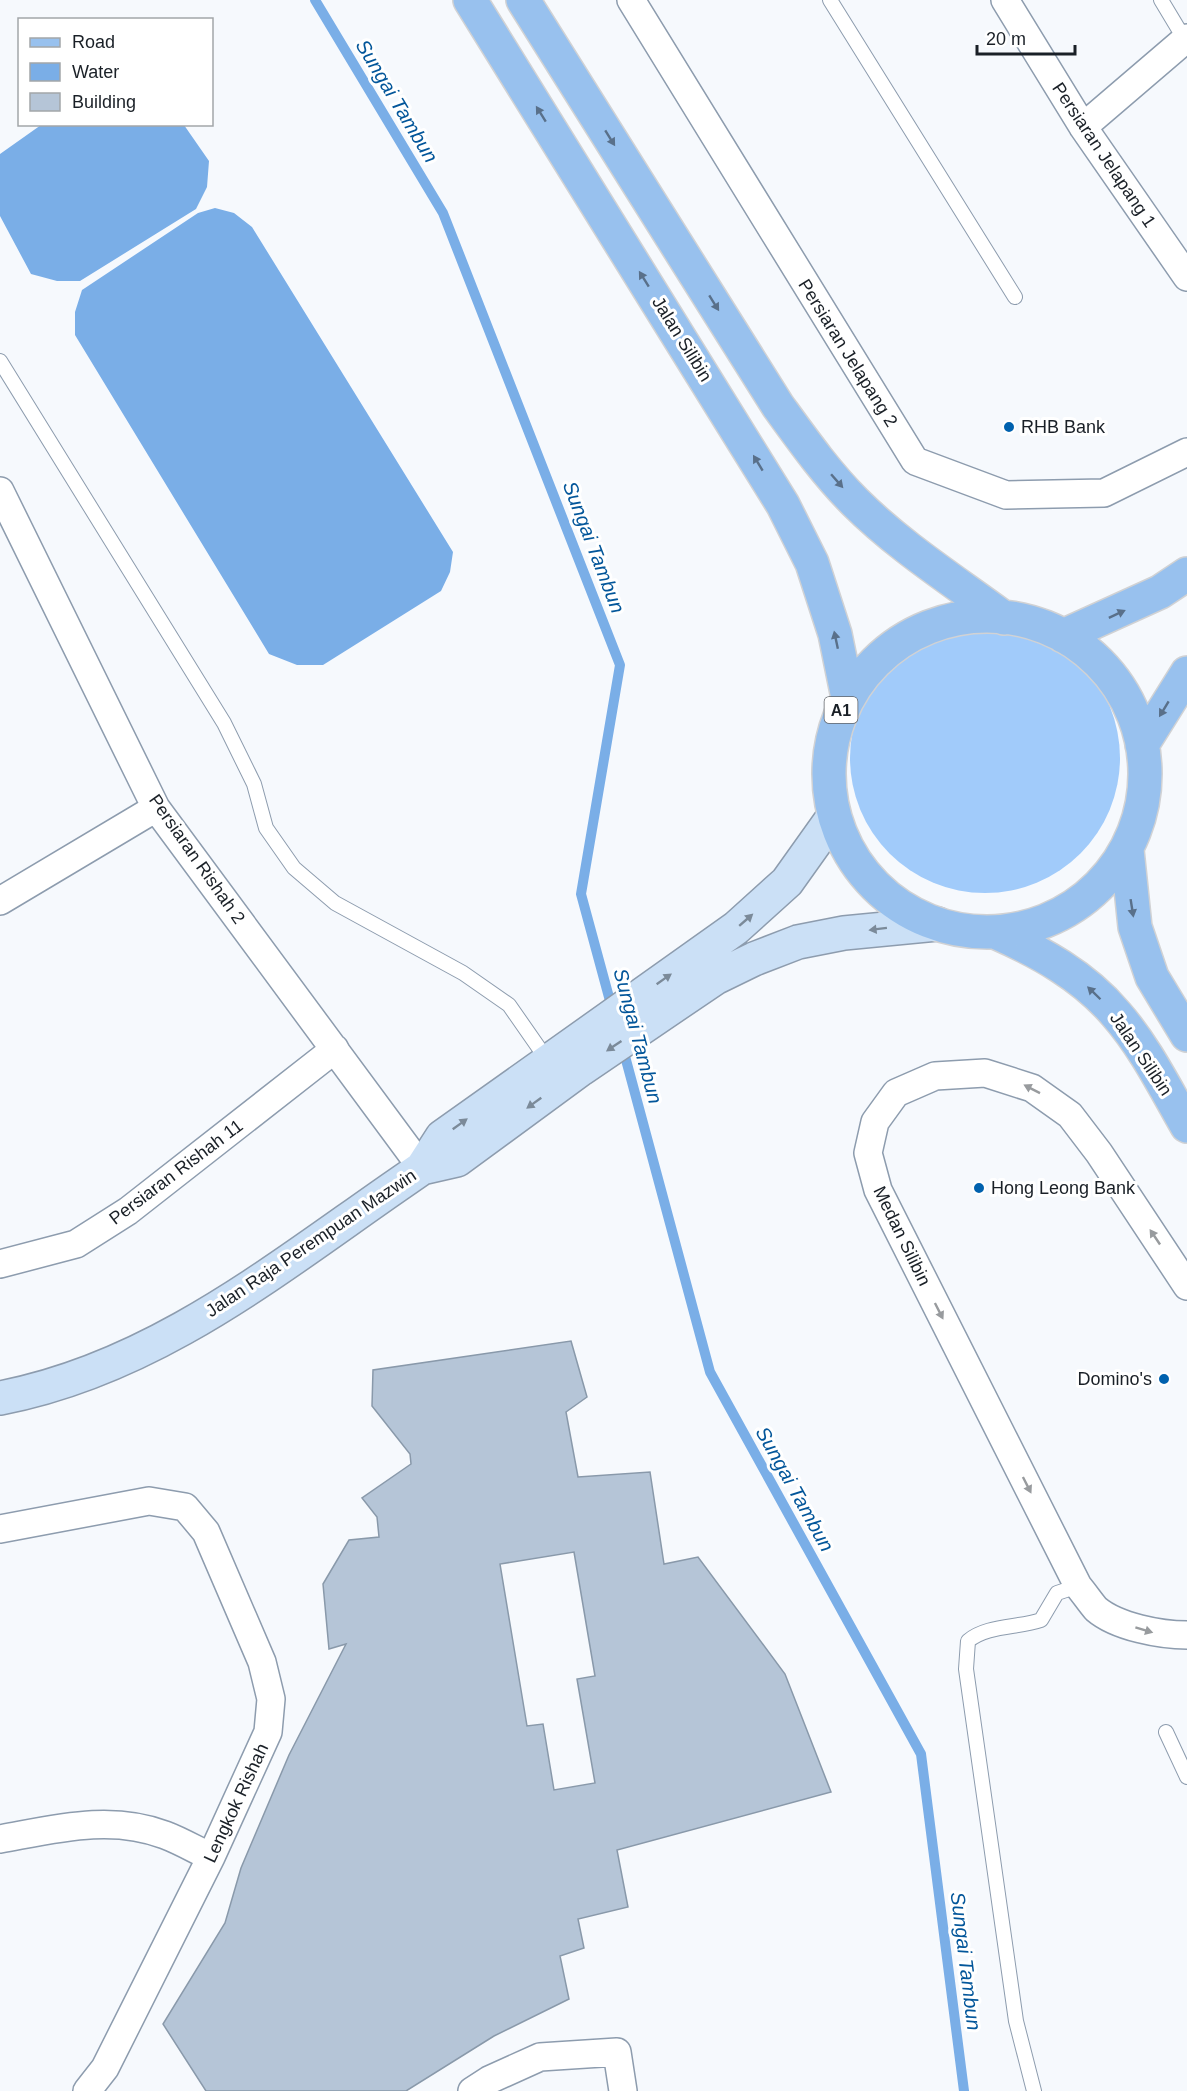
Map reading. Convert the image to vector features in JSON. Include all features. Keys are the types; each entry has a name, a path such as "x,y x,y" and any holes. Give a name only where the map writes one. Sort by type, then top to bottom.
{"main road":[{"name":"Jalan Silibin","path":"470,0 783,505 812,562 836,634 848,698"},
{"path":"523,0 778,406 809,450 856,503 880,524 1004,618"},
{"path":"1063,636 1151,597 1187,574"},
{"name":"A1","path":"1004,618 1035,624 1063,636 1091,656 1115,682 1132,712 1142,746 1145,772 1143,799 1137,825 1127,849 1103,883 1072,908 1035,925 995,932 960,930 937,924 899,905 864,874 846,846 834,816 829,792 829,755 838,720 848,698 869,667 908,637 955,620 1004,618"},
{"path":"1142,746 1187,674"},
{"name":"Jalan Raja Perempuan Mazwin","path":"0,1398 85,1377 144,1349 229,1302 422,1168 457,1160 565,1059 707,966 736,928 787,882 834,816"},
{"name":"A1","path":"1127,849 1135,927 1152,977 1187,1035"},
{"name":"Jalan Raja Perempuan Mazwin","path":"707,966 754,959 798,942 844,933 937,924"},
{"name":"Jalan Silibin","path":"995,932 1035,950 1072,974 1116,1013 1146,1055 1187,1126"}],"street":[{"name":"Persiaran Jelapang 2","path":"631,0 915,461 1006,495 1104,493 1187,452"},
{"name":"Persiaran Jelapang 1","path":"1005,0 1083,127 1187,278"},
{"path":"1083,127 1186,39"},
{"name":"Persiaran Rishah 2","path":"0,491 156,808 422,1168"},
{"path":"0,901 156,808"},
{"name":"Persiaran Rishah 11","path":"0,1264 76,1244 128,1211 335,1049"},
{"name":"Medan Silibin","path":"1187,1286 1099,1153 1070,1115 1032,1088 985,1073 935,1076 896,1093 875,1122 868,1153 878,1190 1078,1586 1097,1610 1128,1625 1163,1635 1187,1635"},
{"name":"Lengkok Rishah","path":"0,1530 149,1501 185,1507 206,1532 262,1662 271,1699 268,1732 211,1857 105,2068 87,2091"},
{"path":"0,1839 84,1824 121,1824 164,1834 211,1857"},
{"path":"472,2091 489,2080 540,2057 617,2052 623,2091"}],"lane":[{"path":"830,0 1015,297"},
{"path":"1161,0 1186,39"},
{"path":"0,361 224,723 254,784 266,828 294,868 335,903 463,973 509,1005 565,1059"},
{"path":"1034,2091 1016,2021 966,1669 968,1641 979,1632 1022,1626 1041,1620 1057,1593 1078,1586"},
{"path":"1166,1732 1187,1777"}],"shaded area":[{"path":"985,623 1011,625 1037,633 1060,646 1081,662 1097,683 1110,706 1118,732 1120,758 1118,784 1110,810 1097,833 1081,854 1060,870 1037,883 1011,891 985,893 959,891 933,883 910,870 889,854 873,833 860,810 852,784 850,758 852,732 860,706 873,683 889,662 910,646 933,633 959,625"}],"water":[{"path":"40,126 185,126 209,161 207,187 196,209 80,281 57,281 31,274 0,216 0,154"},
{"path":"215,208 234,213 252,227 453,552 450,572 441,591 323,665 297,665 269,654 75,335 75,312 82,290 198,213"}],"building":[{"path":"571,1341 587,1397 566,1412 578,1477 650,1472 664,1564 698,1557 785,1674 831,1792 617,1850 628,1907 578,1919 584,1948 560,1956 569,1999 494,2036 406,2091 206,2091 163,2024 225,1923 241,1868 289,1755 346,1644 329,1649 323,1584 349,1540 379,1537 377,1517 362,1498 411,1464 410,1454 372,1406 373,1370","holes":["574,1552 595,1676 577,1679 595,1783 554,1790 543,1724 527,1726 500,1564"]}],"waterway":[{"name":"Sungai Tambun","path":"315,0 443,213 620,665 581,894 613,1012"},
{"name":"Sungai Tambun","path":"622,1045 710,1372 921,1754 964,2091"}],"place":[{"name":"RHB Bank","path":"1009,427"},
{"name":"Hong Leong Bank","path":"979,1188"},
{"name":"Domino's","path":"1164,1379"}]}
